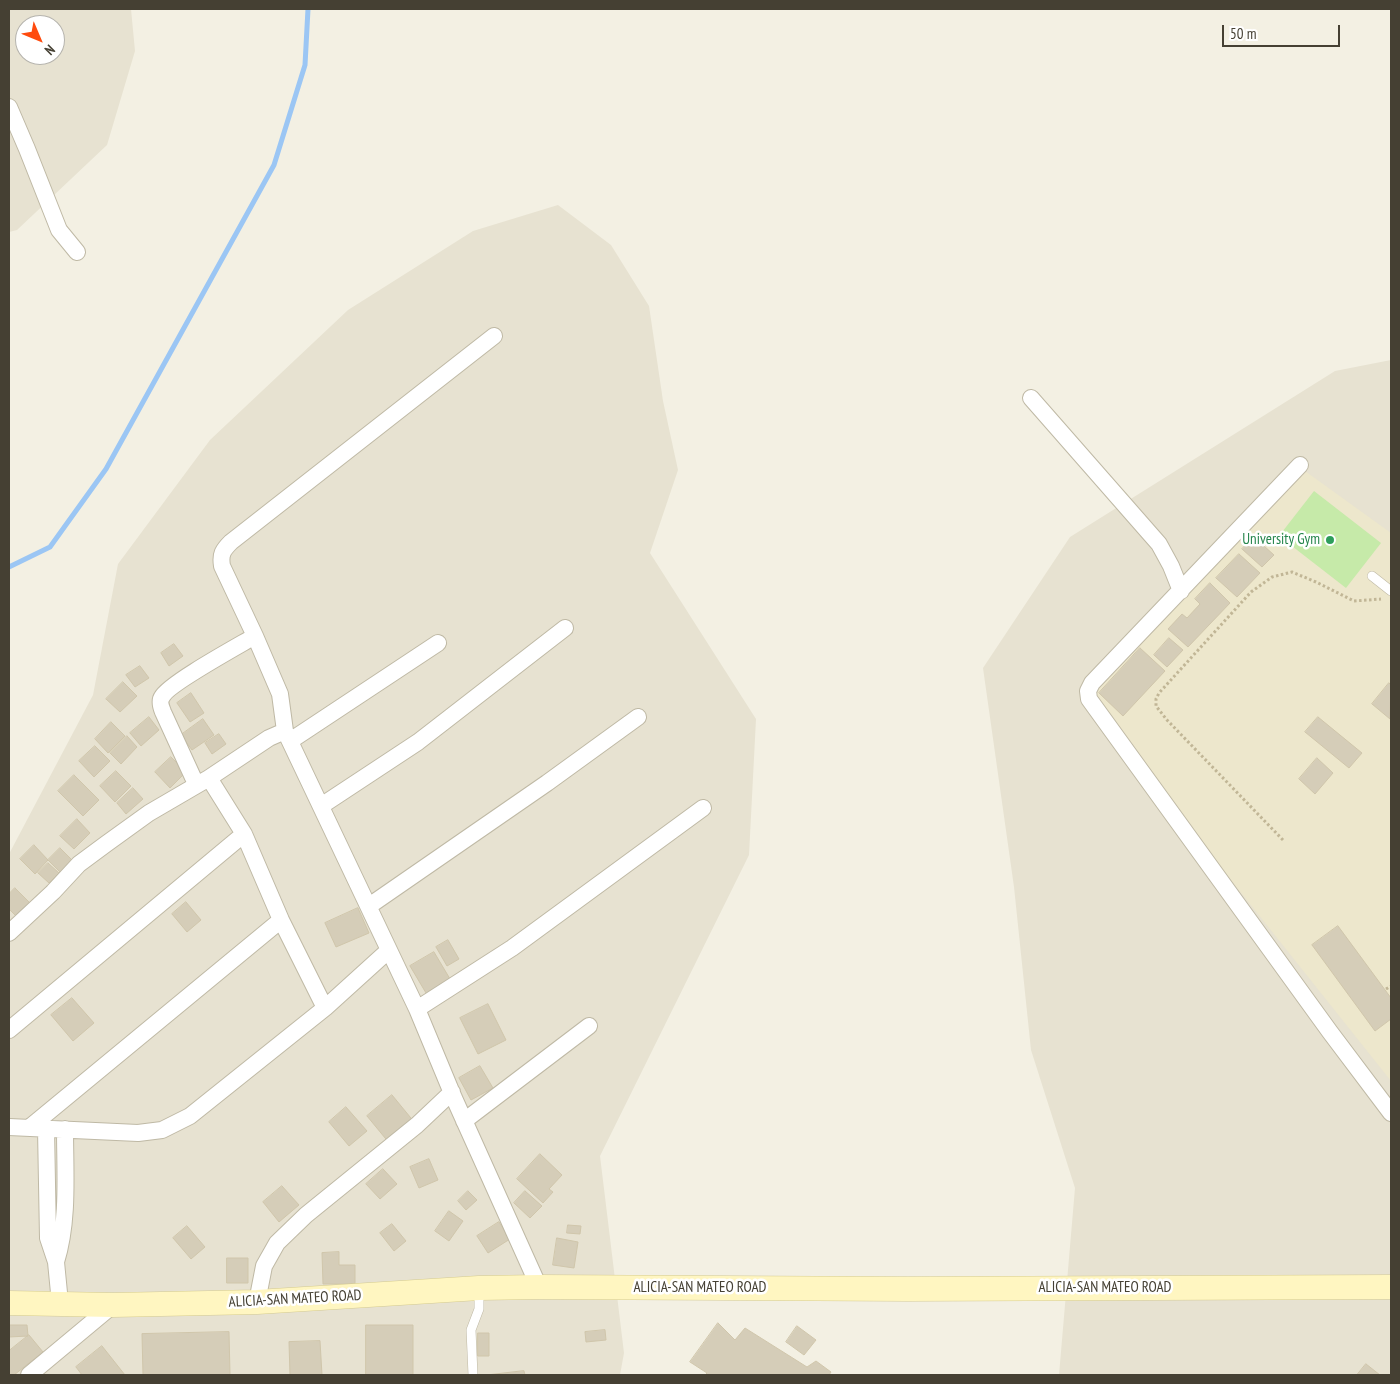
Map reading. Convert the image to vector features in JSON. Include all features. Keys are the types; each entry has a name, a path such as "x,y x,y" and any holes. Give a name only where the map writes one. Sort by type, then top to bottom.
{"main road":[{"name":"ALICIA-SAN MATEO ROAD","path":"9,1303 114,1305 257,1302 480,1288 539,1287 908,1289 1391,1286"}],"street":[{"path":"9,106 28,149 59,230 77,252"},
{"path":"494,336 231,542 223,550 221,557 222,566 256,636 280,694 288,736 417,1010 464,1121 539,1287"},
{"path":"1031,398 1159,544 1171,566 1181,591"},
{"path":"1300,464 1092,683 1088,691 1089,699 1391,1114"},
{"path":"321,806 418,742 565,628"},
{"path":"256,636 167,690 161,697 162,712 203,781 244,834 281,920 325,1008"},
{"path":"9,933 53,892 79,864 149,813 269,738 288,736 438,643"},
{"path":"369,906 638,718"},
{"path":"417,1010 512,948 703,808"},
{"path":"9,1030 244,834"},
{"path":"29,1128 281,920"},
{"path":"9,1127 138,1133 162,1130 190,1116 325,1008 389,950"},
{"path":"464,1121 589,1026"},
{"path":"257,1302 264,1266 278,1243 306,1215 416,1125 452,1092"},
{"path":"56,1262 62,1243 64,1222 65,1129"},
{"path":"46,1130 48,1238 56,1262 60,1303"},
{"path":"29,1375 114,1305"}],"lane":[{"path":"1372,576 1391,591"},
{"path":"473,1375 471,1330 479,1309 480,1288"}],"path":[{"path":"1283,840 1167,720 1156,706 1156,699 1207,639 1251,592 1272,577 1292,572 1354,601 1384,598"},
{"path":"1386,989 1391,986"}],"shaded area":[{"path":"9,9 131,9 135,51 107,145 17,230 9,232"},
{"path":"558,205 611,245 649,306 663,401 678,470 650,553 756,719 749,855 600,1156 624,1353 620,1375 9,1375 9,854 93,695 118,564 210,440 348,310 473,231"},
{"path":"1391,360 1391,1375 1059,1375 1075,1188 1031,1050 1014,887 983,668 1070,537 1335,371"},
{"path":"1305,471 1391,533 1391,1081 1207,850 1091,694"}],"green space":[{"name":"University Gym","path":"1314,491 1381,543 1346,588 1279,536"}],"building":[{"path":"1254,537 1274,555 1262,567 1242,549"},
{"path":"1239,554 1260,573 1237,597 1216,578"},
{"path":"1210,583 1230,603 1188,647 1168,629 1182,614 1187,618 1200,604 1195,599"},
{"path":"1169,638 1183,650 1167,667 1154,655"},
{"path":"174,644 183,656 169,666 161,653"},
{"path":"1140,648 1165,671 1123,716 1099,693"},
{"path":"140,666 149,678 135,687 126,675"},
{"path":"123,682 137,696 120,712 106,699"},
{"path":"1389,683 1391,685 1390,719 1372,704"},
{"path":"191,693 204,713 190,722 177,703"},
{"path":"149,717 159,730 141,746 130,733"},
{"path":"1318,717 1362,753 1349,768 1305,732"},
{"path":"203,719 214,735 192,750 181,735"},
{"path":"111,722 125,736 108,753 95,739"},
{"path":"219,734 226,744 212,754 205,743"},
{"path":"127,736 137,747 121,764 110,753"},
{"path":"95,746 110,761 94,777 79,761"},
{"path":"171,757 186,772 170,788 155,772"},
{"path":"1317,758 1333,773 1315,794 1299,779"},
{"path":"116,771 131,786 115,802 100,786"},
{"path":"74,775 99,800 83,816 58,791"},
{"path":"133,788 143,799 126,814 117,803"},
{"path":"77,819 90,833 74,849 60,836"},
{"path":"34,845 48,860 35,874 20,859"},
{"path":"60,848 72,860 60,872 48,860"},
{"path":"48,863 59,873 49,883 38,873"},
{"path":"15,888 30,903 16,916 9,909 9,894"},
{"path":"186,902 201,920 187,932 172,914"},
{"path":"358,908 369,933 336,947 325,923"},
{"path":"1338,926 1391,998 1391,1019 1375,1031 1312,945"},
{"path":"448,940 459,959 447,966 436,947"},
{"path":"434,952 453,984 429,998 410,966"},
{"path":"72,998 94,1023 73,1041 51,1015"},
{"path":"488,1004 506,1040 478,1054 460,1018"},
{"path":"480,1066 493,1088 471,1100 459,1078"},
{"path":"392,1095 415,1123 390,1144 367,1116"},
{"path":"346,1107 367,1131 349,1146 329,1122"},
{"path":"540,1154 562,1175 549,1189 553,1192 543,1203 517,1179"},
{"path":"429,1159 438,1180 419,1188 410,1167"},
{"path":"383,1169 397,1184 380,1199 366,1184"},
{"path":"282,1186 299,1205 279,1222 263,1202"},
{"path":"468,1191 477,1200 466,1210 458,1201"},
{"path":"525,1191 542,1206 530,1218 514,1203"},
{"path":"449,1211 463,1221 449,1241 435,1231"},
{"path":"499,1222 510,1239 488,1253 477,1236"},
{"path":"392,1224 406,1241 394,1251 380,1233"},
{"path":"568,1225 581,1226 580,1234 567,1233"},
{"path":"187,1226 205,1247 191,1259 173,1238"},
{"path":"557,1238 578,1242 574,1268 553,1265"},
{"path":"339,1252 339,1265 355,1265 355,1284 323,1284 322,1253"},
{"path":"227,1258 248,1258 248,1283 227,1283"},
{"path":"718,1323 735,1340 745,1328 807,1367 816,1361 831,1372 829,1375 705,1375 707,1373 690,1362"},
{"path":"9,1325 27,1325 28,1336 9,1337"},
{"path":"366,1325 413,1325 413,1375 366,1375"},
{"path":"797,1326 816,1340 804,1355 786,1342"},
{"path":"605,1330 606,1340 586,1342 585,1332"},
{"path":"229,1332 230,1375 143,1375 142,1334"},
{"path":"478,1333 489,1333 489,1356 478,1356"},
{"path":"29,1335 43,1352 14,1375 9,1375 9,1351"},
{"path":"320,1341 322,1375 290,1375 289,1342"},
{"path":"102,1346 125,1375 82,1375 76,1367"},
{"path":"1366,1364 1380,1375 1357,1375"},
{"path":"524,1371 525,1375 487,1375"}],"waterway":[{"path":"9,567 50,547 106,469 274,165 305,65 308,9"}],"place":[{"name":"University Gym","path":"1330,540"}]}
